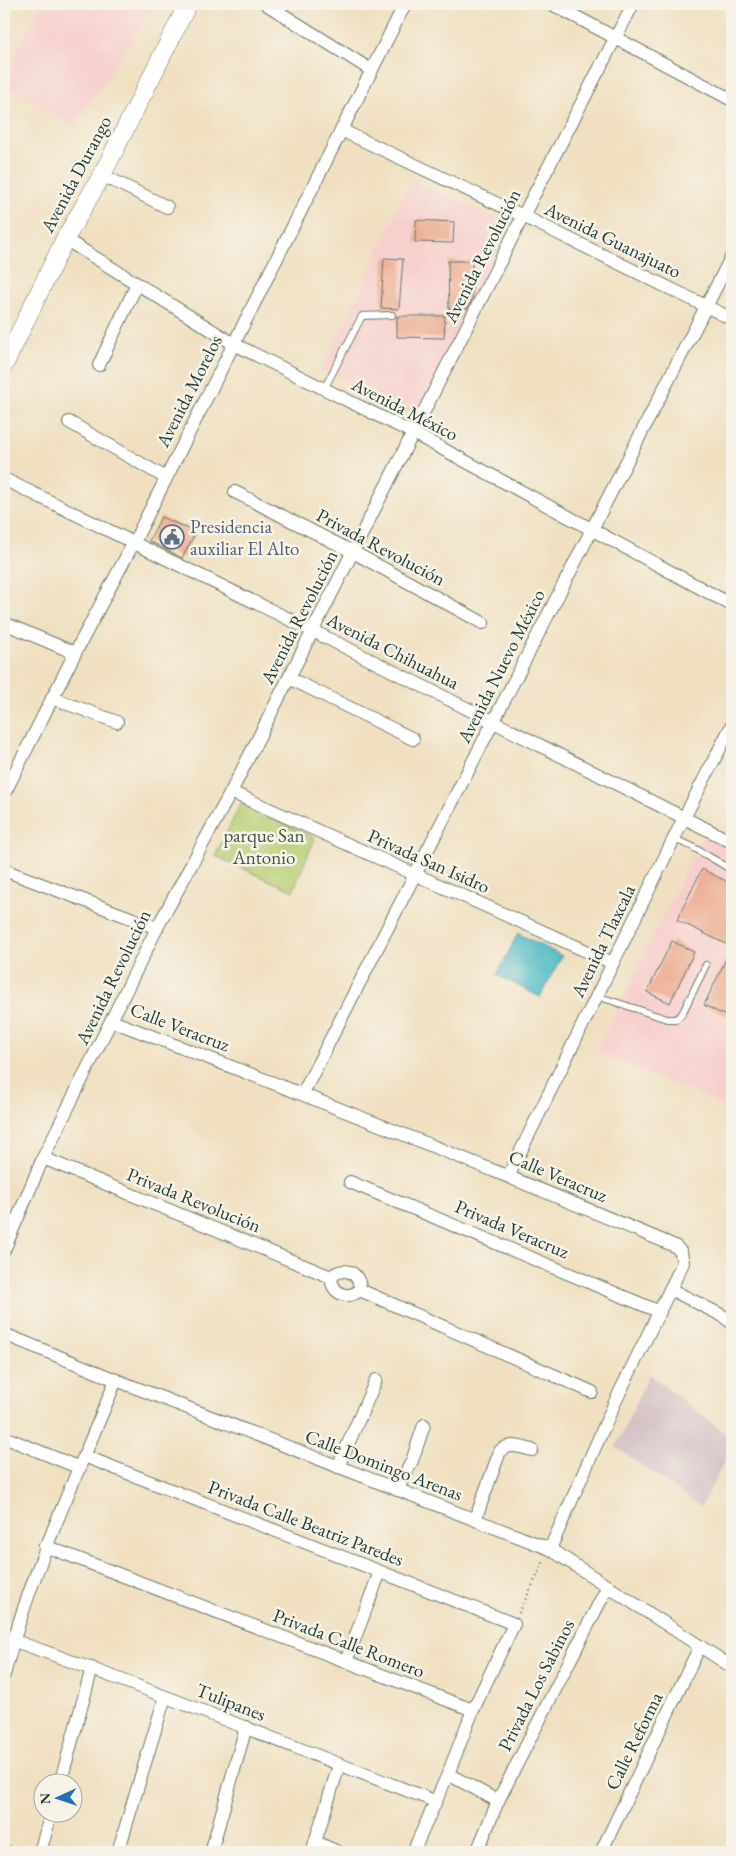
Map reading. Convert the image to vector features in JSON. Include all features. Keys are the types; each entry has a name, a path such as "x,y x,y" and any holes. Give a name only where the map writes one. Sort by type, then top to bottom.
{"street":[{"name":"Avenida Durango","path":"4,365 65,239 102,174 188,4"},
{"path":"266,4 370,70"},
{"name":"Avenida Morelos","path":"4,794 75,653 134,542 370,70 405,4"},
{"path":"552,4 732,100"},
{"name":"Avenida Revolución","path":"4,1250 7,1232 157,928 289,678 523,216 633,4"},
{"name":"Avenida Guanajuato","path":"341,130 523,216 732,319"},
{"path":"102,174 167,207"},
{"name":"Avenida México","path":"65,239 234,344 413,433 732,605"},
{"name":"Avenida Nuevo México","path":"303,1093 732,256"},
{"path":"99,365 137,284"},
{"path":"69,422 166,478"},
{"name":"Avenida Chihuahua","path":"4,479 313,631 732,842"},
{"name":"Privada Revolución","path":"235,492 353,552 483,623"},
{"path":"4,623 75,653"},
{"path":"289,678 413,739"},
{"path":"52,698 117,722"},
{"name":"Avenida Tlaxcala","path":"509,1176 684,818 732,725"},
{"name":"Privada San Isidro","path":"230,792 613,963"},
{"path":"4,870 157,928"},
{"name":"Calle Veracruz","path":"112,1021 303,1093 509,1176 675,1246 681,1252 683,1263 615,1402 550,1549"},
{"name":"Privada Revolución","path":"43,1158 331,1277"},
{"name":"Privada Veracruz","path":"350,1182 660,1312"},
{"path":"344,1270 351,1272 360,1282 360,1290 346,1296 339,1294 334,1289 331,1277 337,1272 344,1270"},
{"path":"670,1289 732,1323"},
{"path":"360,1290 592,1392"},
{"name":"Calle Domingo Arenas","path":"4,1334 116,1380 550,1549 732,1667"},
{"path":"4,1675 12,1640 45,1546 116,1380"},
{"path":"338,1467 376,1380"},
{"path":"397,1490 412,1460 424,1425"},
{"name":"Privada Calle Beatriz Paredes","path":"4,1437 82,1462 380,1572 514,1624"},
{"path":"475,1520 500,1451 506,1446 513,1445 532,1450"},
{"name":"Privada Calle Romero","path":"45,1546 473,1710"},
{"path":"346,1661 380,1572"},
{"name":"Privada Los Sabinos","path":"476,1852 498,1801 608,1586"},
{"path":"412,1852 448,1774 473,1710 514,1624"},
{"name":"Tulipanes","path":"12,1640 92,1668 435,1801"},
{"name":"Calle Reforma","path":"601,1852 700,1646"},
{"path":"63,1774 92,1668"},
{"path":"118,1852 165,1697"},
{"path":"211,1852 246,1727"},
{"path":"338,1852 313,1847 339,1765"},
{"path":"448,1774 498,1801"},
{"path":"40,1852 48,1824"}],"lane":[{"path":"324,389 362,316 392,315"},
{"path":"674,839 691,846 732,870"},
{"path":"597,996 667,1018 676,1019 682,1014 706,965"}],"path":[{"path":"514,1624 550,1549"}],"shaded area":[{"path":"44,4 157,4 73,128 6,85 19,43"},
{"path":"411,180 509,224 418,413 322,371"},
{"path":"703,835 732,850 732,1109 596,1052"},
{"path":"649,1374 732,1438 732,1447 701,1507 616,1447"}],"green space":[{"name":"parque San Antonio","path":"241,803 315,838 293,891 215,856"}],"water":[{"path":"518,933 562,956 540,997 497,975"}],"building":[{"path":"416,220 454,222 453,243 415,242"},
{"path":"384,258 403,259 399,309 381,308"},
{"path":"448,261 472,261 472,299 467,309 449,309"},
{"path":"397,316 445,316 444,338 397,337"},
{"name":"Presidencia auxiliar El Alto","path":"161,517 196,532 182,558 149,541"},
{"path":"702,869 732,884 732,947 677,920"},
{"path":"672,941 694,952 670,1003 647,992"},
{"path":"732,947 732,1004 726,1016 704,1005"}],"place":[{"name":"Presidencia auxiliar El Alto","path":"172,537"}]}
